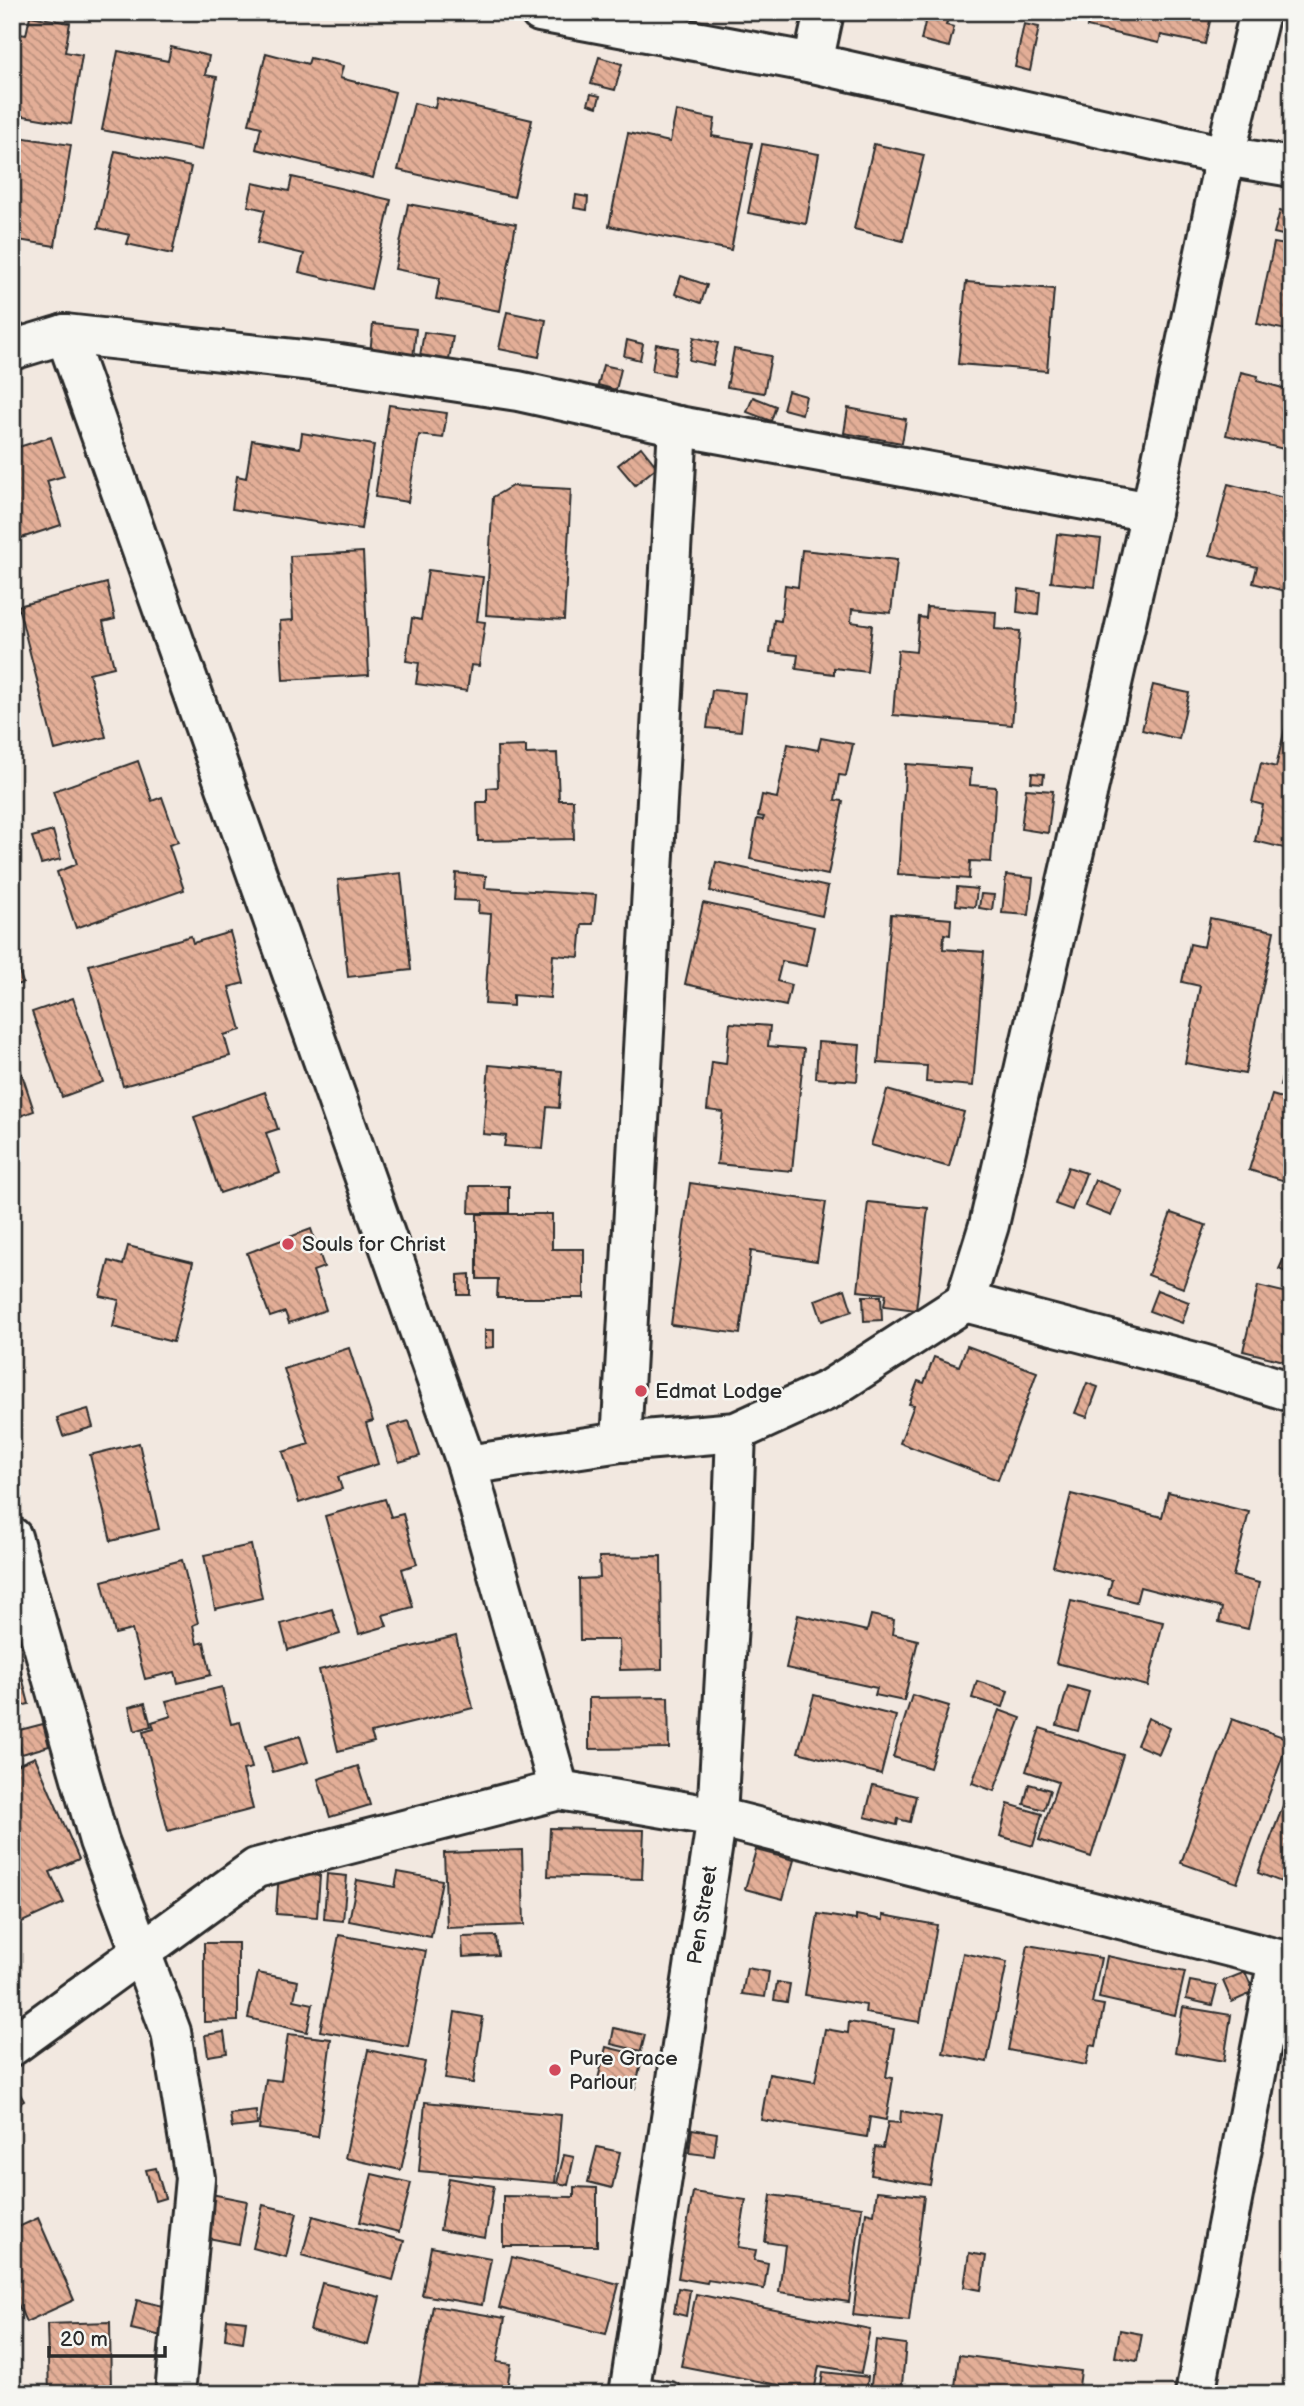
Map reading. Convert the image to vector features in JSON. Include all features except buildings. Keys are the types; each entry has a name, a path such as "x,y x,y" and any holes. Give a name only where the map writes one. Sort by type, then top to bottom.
{"street":[{"path":"540,12 813,63 1225,156 1292,167"},
{"path":"813,63 824,12"},
{"path":"467,1465 621,1442 736,1432 830,1389 965,1302 989,1225 1151,512 1225,156 1260,12"},
{"path":"12,350 65,334 340,365 518,391 678,426 1151,512"},
{"path":"65,334 467,1465 559,1790"},
{"path":"621,1442 678,426"},
{"path":"965,1302 1202,1364 1292,1392"},
{"name":"Pen Street","path":"630,2391 717,1817 736,1432"},
{"path":"12,1536 99,1841 171,2032 195,2179 175,2394"},
{"path":"12,2046 256,1868 559,1790 717,1817 1285,1959 1195,2394"}],"lane":[{"path":"630,2391 670,2394"}],"place":[{"name":"Souls for Christ","path":"288,1244"},
{"name":"Edmat Lodge","path":"641,1391"},
{"name":"Pure Grace Parlour","path":"555,2070"}]}
